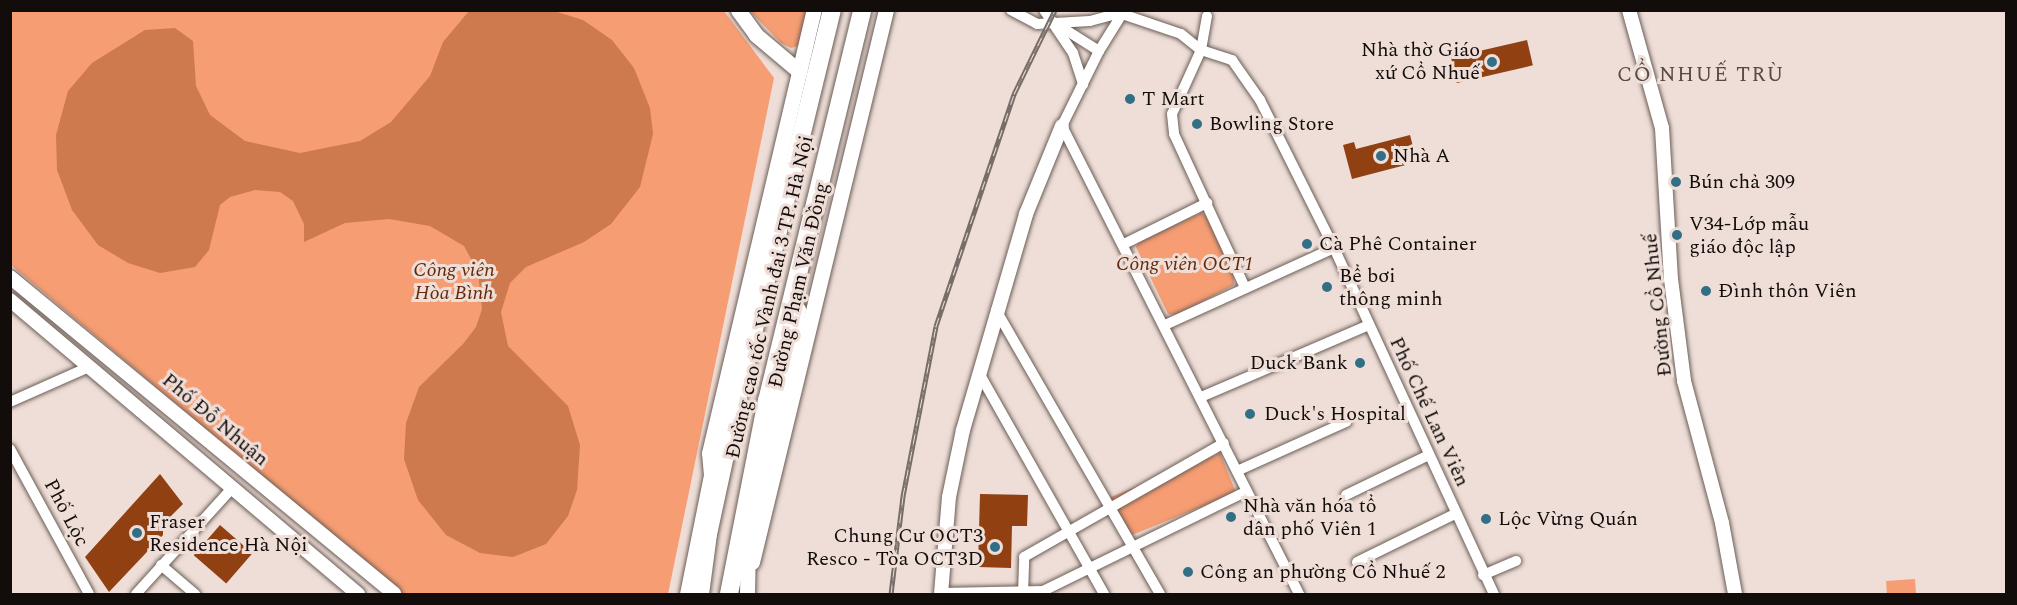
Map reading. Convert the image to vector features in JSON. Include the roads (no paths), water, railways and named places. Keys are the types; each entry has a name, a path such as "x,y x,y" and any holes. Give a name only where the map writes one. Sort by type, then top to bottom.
{"highway":[{"name":"Đường cao tốc Vành đai 3 TP. Hà Nội","path":"700,594 708,534 738,395 832,10"},
{"name":"Đường cao tốc Vành đai 3 TP. Hà Nội","path":"729,594 766,401 864,10"}],"main road":[{"path":"738,10 756,35 800,72"},
{"name":"Đường Phạm Văn Đồng","path":"687,594 711,476 709,453 814,10"},
{"name":"Đường Phạm Văn Đồng","path":"711,476 723,456 832,10"},
{"name":"Đường Phạm Văn Đồng","path":"747,594 750,531 864,10"},
{"name":"Đường Phạm Văn Đồng","path":"749,567 886,10"}],"street":[{"path":"1011,10 1037,24 1050,20 1123,12"},
{"path":"1044,10 1073,53 1083,84"},
{"name":"Đường Cổ Nhuế","path":"1629,10 1662,128 1671,279 1684,381 1735,594"},
{"path":"1123,12 1099,51 1062,126 1026,214 996,309 949,497 941,594 1023,593 1062,589 1090,571 1247,491"},
{"name":"Phố Chế Lan Viên","path":"1123,12 1181,34 1201,50 1232,60 1260,100 1334,248 1483,575 1494,594"},
{"path":"1207,16 1201,50 1172,114 1174,134 1245,288"},
{"path":"1050,20 1099,51"},
{"path":"1062,126 1124,244 1299,594"},
{"path":"1124,244 1207,203"},
{"path":"1165,326 1334,248"},
{"name":"Phố Đỗ Nhuận","path":"10,277 394,594"},
{"name":"Phố Đỗ Nhuận","path":"10,300 358,594"},
{"path":"996,309 1160,594"},
{"path":"1201,397 1369,325"},
{"path":"10,402 89,367"},
{"path":"979,372 1104,594"},
{"path":"1237,471 1346,422"},
{"path":"181,444 195,429"},
{"path":"1023,593 1024,557 1067,530 1224,443"},
{"name":"Phố Lộc","path":"10,449 89,594"},
{"path":"1346,495 1429,455"},
{"path":"136,594 232,488"},
{"path":"1357,562 1455,514"},
{"path":"1483,575 1516,561"},
{"path":"161,565 195,594"}],"railway":[{"path":"891,594 903,496 936,326 1014,94 1055,10"}],"place":[{"name":"Nhà thờ Giáo xứ Cổ Nhuế","path":"1492,62"},
{"name":"T Mart","path":"1130,99"},
{"name":"Bowling Store","path":"1197,124"},
{"name":"Nhà A","path":"1381,156"},
{"name":"Bún chả 309","path":"1676,182"},
{"name":"V34-Lớp mẫu giáo độc lập","path":"1677,235"},
{"name":"Cà Phê Container","path":"1307,244"},
{"name":"Bể bơi thông minh","path":"1327,287"},
{"name":"Đình thôn Viên","path":"1706,291"},
{"name":"Duck Bank","path":"1360,363"},
{"name":"Duck's Hospital","path":"1250,414"},
{"name":"Nhà văn hóa tổ dân phố Viên 1","path":"1231,517"},
{"name":"Lộc Vừng Quán","path":"1486,519"},
{"name":"Fraser Residence Hà Nội","path":"137,533"},
{"name":"Chung Cư OCT3 Resco - Tòa OCT3D","path":"995,547"},
{"name":"Công an phường Cổ Nhuế 2","path":"1188,572"}],"district":[{"name":"CỔ NHUẾ TRÙ","path":"1701,75"}],"park label":[{"name":"Công viên OCT1","path":"1185,264"},
{"name":"Công viên Hòa Bình","path":"454,282"}]}
